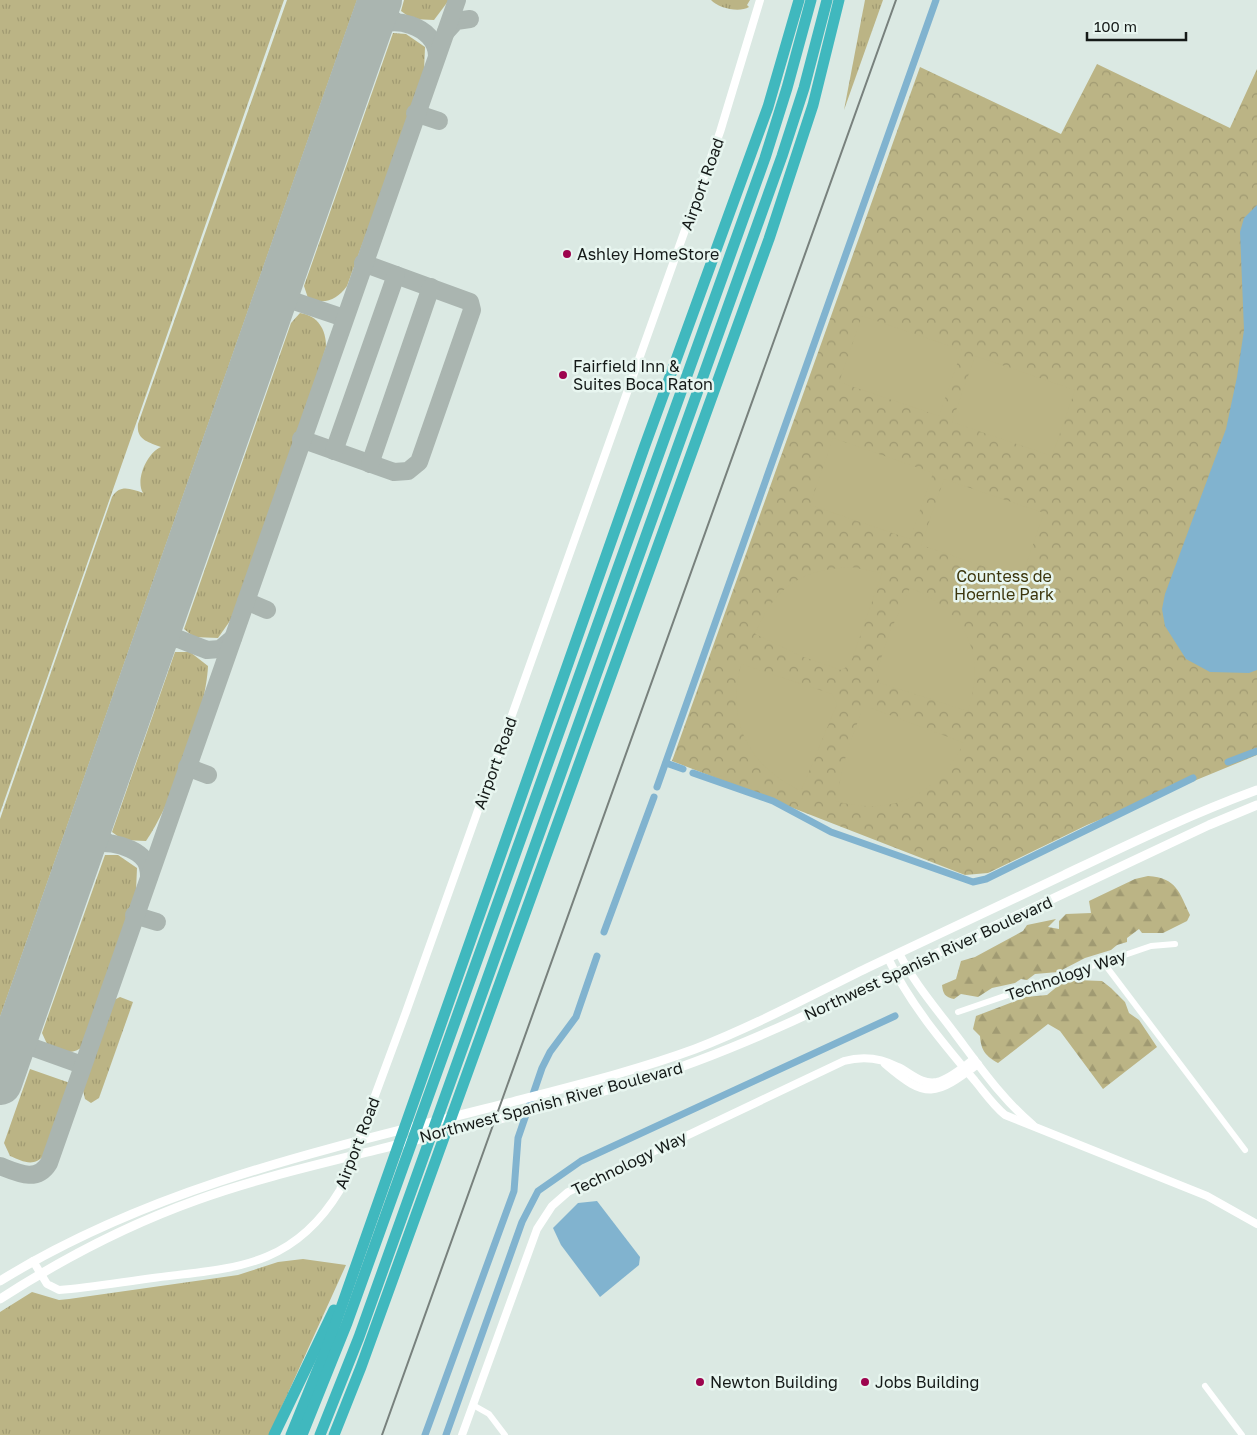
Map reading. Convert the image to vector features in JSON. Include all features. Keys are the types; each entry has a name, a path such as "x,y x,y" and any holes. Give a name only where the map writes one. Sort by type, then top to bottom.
{"highway":[{"path":"291,1435 323,1357 644,448 768,108 799,0"},
{"path":"302,1435 341,1338 770,143 811,0"},
{"path":"320,1435 359,1337 782,156 804,88 827,0"},
{"path":"334,1435 361,1366 624,644 784,196 812,104 839,0"},
{"path":"621,560 644,448"},
{"path":"577,727 624,644"},
{"path":"274,1435 318,1340 352,1275"}],"main road":[{"name":"Northwest Spanish River Boulevard","path":"0,1281 33,1261 97,1228 178,1194 246,1171 628,1071 719,1039 784,1011 888,958 1220,804 1257,790"},
{"path":"1230,800 1236,813"},
{"path":"1220,804 1226,818"},
{"name":"Northwest Spanish River Boulevard","path":"0,1299 40,1274 111,1236 176,1208 243,1185 635,1082 724,1051 907,968 1236,813 1257,805"}],"street":[{"name":"Airport Road","path":"33,1261 51,1288 62,1290 246,1264 279,1252 304,1234 323,1214 340,1190 406,1012 720,132 760,0"},
{"name":"Technology Way","path":"958,1012 1152,946 1175,944"},
{"path":"899,953 907,968 976,1062 1010,1104 1040,1131"},
{"path":"888,958 906,991 965,1070 1005,1115 1040,1131 1207,1196 1257,1224"},
{"path":"1103,962 1245,1150"},
{"name":"Technology Way","path":"462,1435 537,1229 547,1212 562,1196 597,1177 838,1064 862,1058 882,1061 913,1085 928,1090 946,1087 976,1062"},
{"path":"1205,1386 1242,1435"},
{"path":"473,1405 489,1414 505,1435"}],"green space":[{"path":"0,0 284,0 0,813"},
{"path":"287,0 357,0 0,1017 0,819 112,497 122,489 143,493 140,481 141,474 151,455 161,447 141,437 138,424"},
{"path":"404,0 449,0 434,20 412,19 401,11"},
{"path":"711,0 750,0 747,5 749,7 734,10 723,7"},
{"path":"865,0 883,0 844,110"},
{"path":"393,33 406,34 425,47 424,71 347,286 339,295 330,300 314,300 308,298 304,286"},
{"name":"Countess de Hoernle Park","path":"1097,64 1230,128 1257,69 1257,755 1087,825 988,873 965,875 672,761 920,67 1061,134"},
{"path":"300,313 312,317 320,324 326,340 326,347 293,451 232,618 218,638 194,637 184,629 291,323"},
{"path":"862,316 962,350 939,416 839,382"},
{"path":"975,356 1075,390 1052,456 952,422"},
{"path":"833,438 933,473 910,539 810,505"},
{"path":"944,479 1044,513 1021,579 921,545"},
{"path":"851,567 882,573 850,665 841,670 801,656 755,634 771,604 791,584 817,572"},
{"path":"910,588 929,597 945,608 958,621 967,636 975,670 968,711 880,683 876,674 889,634"},
{"path":"175,652 190,652 208,666 201,707 177,781 156,824 146,841 123,840 112,832"},
{"path":"741,664 832,694 837,704 801,791 767,769 755,755 746,739 739,723 737,704 737,685"},
{"path":"871,708 964,743 941,776 911,798 876,806 835,801 847,751 861,713"},
{"path":"105,855 118,855 137,868 136,891 83,1046 75,1051 61,1051 48,1046 42,1033"},
{"path":"1148,876 1165,880 1176,888 1190,915 1187,921 1163,933 1142,933 1139,929 1127,938 1127,942 1117,945 1111,950 1085,958 1058,972 1035,974 1027,980 1021,979 1015,983 992,988 978,997 961,994 954,999 944,993 942,985 956,979 961,961 975,957 1023,931 1027,925 1056,919 1048,927 1059,929 1059,921 1066,914 1091,913 1089,901 1135,879"},
{"path":"1075,980 1102,981 1111,988 1125,1002 1129,1013 1139,1020 1157,1047 1103,1089 1060,1031 1048,1024 998,1063 990,1058 982,1046 980,1036 973,1029 976,1016 1026,997 1047,995 1059,985"},
{"path":"120,997 133,1002 99,1098 91,1103 85,1099 82,1086 112,1001"},
{"path":"30,1069 70,1083 44,1155 36,1161 28,1162 10,1156 4,1143"},
{"path":"303,1259 346,1265 269,1435 0,1435 0,1312 32,1292 59,1300 69,1299 238,1275 278,1262"}],"water":[{"path":"1257,205 1257,670 1249,673 1210,672 1186,659 1165,626 1162,609 1165,594 1226,429 1237,377 1244,330 1240,232 1244,218"},
{"path":"597,1201 640,1257 639,1265 600,1297 561,1245 553,1228 578,1203"}],"waterway":[{"path":"657,787 936,0"},
{"path":"1228,762 1257,751"},
{"path":"666,763 683,769"},
{"path":"693,773 773,801 831,832 973,882 986,879 1193,778"},
{"path":"604,932 654,797"},
{"path":"425,1435 514,1191 518,1138 542,1068 550,1052 576,1017 597,956"},
{"path":"446,1435 522,1222 538,1191 581,1161 895,1016"}],"taxiway":[{"path":"382,0 386,13 395,21"},
{"path":"0,1166 27,1175 33,1175 39,1173 49,1163 457,0"},
{"path":"446,32 456,21 470,19"},
{"path":"369,31 378,25 388,23 411,25 429,37 435,46 437,56"},
{"path":"415,113 439,121"},
{"path":"301,439 394,472 408,471 419,462 472,310 470,302 363,263"},
{"path":"334,451 396,275"},
{"path":"370,464 431,287"},
{"path":"276,295 344,318"},
{"path":"246,601 267,610"},
{"path":"164,615 166,626 171,636 207,650 220,649 233,638"},
{"path":"152,649 164,640 177,639"},
{"path":"187,767 208,775"},
{"path":"93,820 96,834 108,843"},
{"path":"81,853 87,847 94,844 103,843 122,846 144,859 148,867 149,877"},
{"path":"134,915 157,922"},
{"path":"15,1041 82,1065"}],"runway":[{"path":"0,1083 380,0"}],"railway":[{"path":"382,1435 896,0"}],"place":[{"name":"Ashley HomeStore","path":"567,254"},
{"name":"Fairfield Inn & Suites Boca Raton","path":"563,375"},
{"name":"Newton Building","path":"700,1382"},
{"name":"Jobs Building","path":"865,1382"}]}
